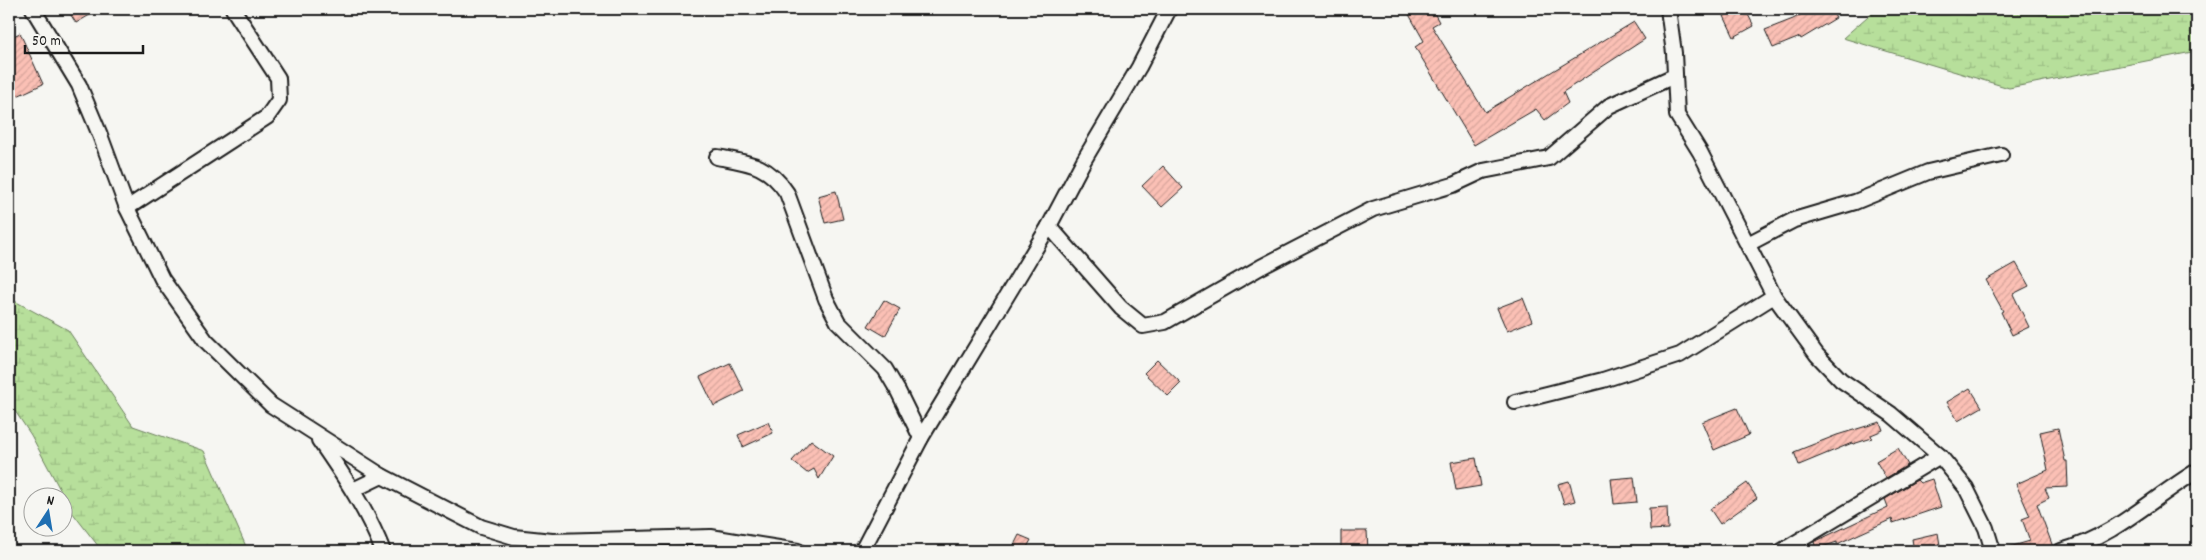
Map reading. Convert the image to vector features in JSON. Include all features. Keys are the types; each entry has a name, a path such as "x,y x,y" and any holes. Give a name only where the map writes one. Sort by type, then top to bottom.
{"street":[{"path":"33,9 79,85 127,208 162,279 206,341 271,405 316,436 382,476 481,527 514,537 552,540 711,537 798,551"},
{"path":"127,208 267,117 279,100 278,78 232,9"},
{"path":"862,551 921,438 1049,226 1084,160 1139,67 1168,9"},
{"path":"1668,9 1674,53 1677,115 1700,152 1774,296 1817,355 1841,380 1891,414 1940,456 1966,488 1986,528 1993,551"},
{"path":"1049,226 1121,308 1143,326 1165,322 1261,267 1373,209 1453,185 1483,171 1549,158 1608,106 1674,76"},
{"path":"1748,244 1794,220 1855,202 1928,172 2001,155"},
{"path":"717,157 744,162 765,169 777,178 787,193 826,299 838,322 884,369 898,391 921,438"},
{"path":"1515,402 1603,380 1680,356 1774,296"},
{"path":"316,436 353,490 372,523 383,551"},
{"path":"1782,551 1940,456"},
{"path":"2061,551 2076,547 2126,522 2197,471"},
{"path":"353,490 382,476"}],"green space":[{"path":"1876,9 2197,9 2197,51 2009,88 1843,38"},
{"path":"9,298 68,330 133,426 204,451 248,551 102,551 72,512 72,488 59,488 31,435 9,402"}],"building":[{"path":"67,9 100,9 76,23"},
{"path":"1406,9 1432,9 1439,22 1432,26 1485,112 1634,22 1645,39 1563,92 1568,103 1545,120 1536,109 1474,145 1415,47 1424,41"},
{"path":"1738,9 1745,9 1754,26 1734,37 1724,16"},
{"path":"1811,9 1830,9 1836,18 1801,39 1800,37 1773,48 1765,30 1793,19"},
{"path":"20,33 43,84 13,98 9,87 9,38"},
{"path":"1163,166 1183,188 1162,207 1142,186"},
{"path":"836,191 843,219 825,223 818,196"},
{"path":"2016,263 2029,286 2013,294 2029,327 2012,335 2001,312 2003,311 1986,280"},
{"path":"1523,298 1532,321 1507,331 1497,308"},
{"path":"884,300 900,309 885,336 868,326"},
{"path":"1157,360 1181,383 1168,396 1144,373"},
{"path":"730,363 744,391 714,406 700,377"},
{"path":"1970,388 1982,407 1958,421 1947,402"},
{"path":"1737,408 1749,435 1714,450 1702,422"},
{"path":"768,422 773,433 743,447 738,435"},
{"path":"1880,422 1883,430 1871,435 1872,438 1852,443 1799,465 1794,452 1837,435"},
{"path":"2058,428 2065,461 2067,461 2068,487 2045,488 2049,498 2037,504 2053,547 2052,551 2007,551 2006,548 2030,541 2022,519 2030,516 2016,484 2048,470 2040,432"},
{"path":"811,440 833,456 819,479 814,469 807,473 792,461"},
{"path":"1898,448 1908,465 1886,478 1876,461"},
{"path":"1476,458 1481,486 1456,490 1451,462"},
{"path":"1634,477 1637,502 1614,504 1611,479"},
{"path":"1932,479 1941,507 1893,523 1892,519 1837,544 1837,542 1816,549 1814,542 1888,507 1885,499 1917,480 1920,483"},
{"path":"1569,481 1575,501 1564,504 1558,484"},
{"path":"1747,483 1757,498 1720,524 1710,509"},
{"path":"1667,507 1668,529 1650,530 1649,508"},
{"path":"1341,531 1367,531 1368,551 1341,551"},
{"path":"1938,533 1940,545 1914,551 1912,539"},
{"path":"1019,535 1031,540 1025,551 1011,551"}]}
